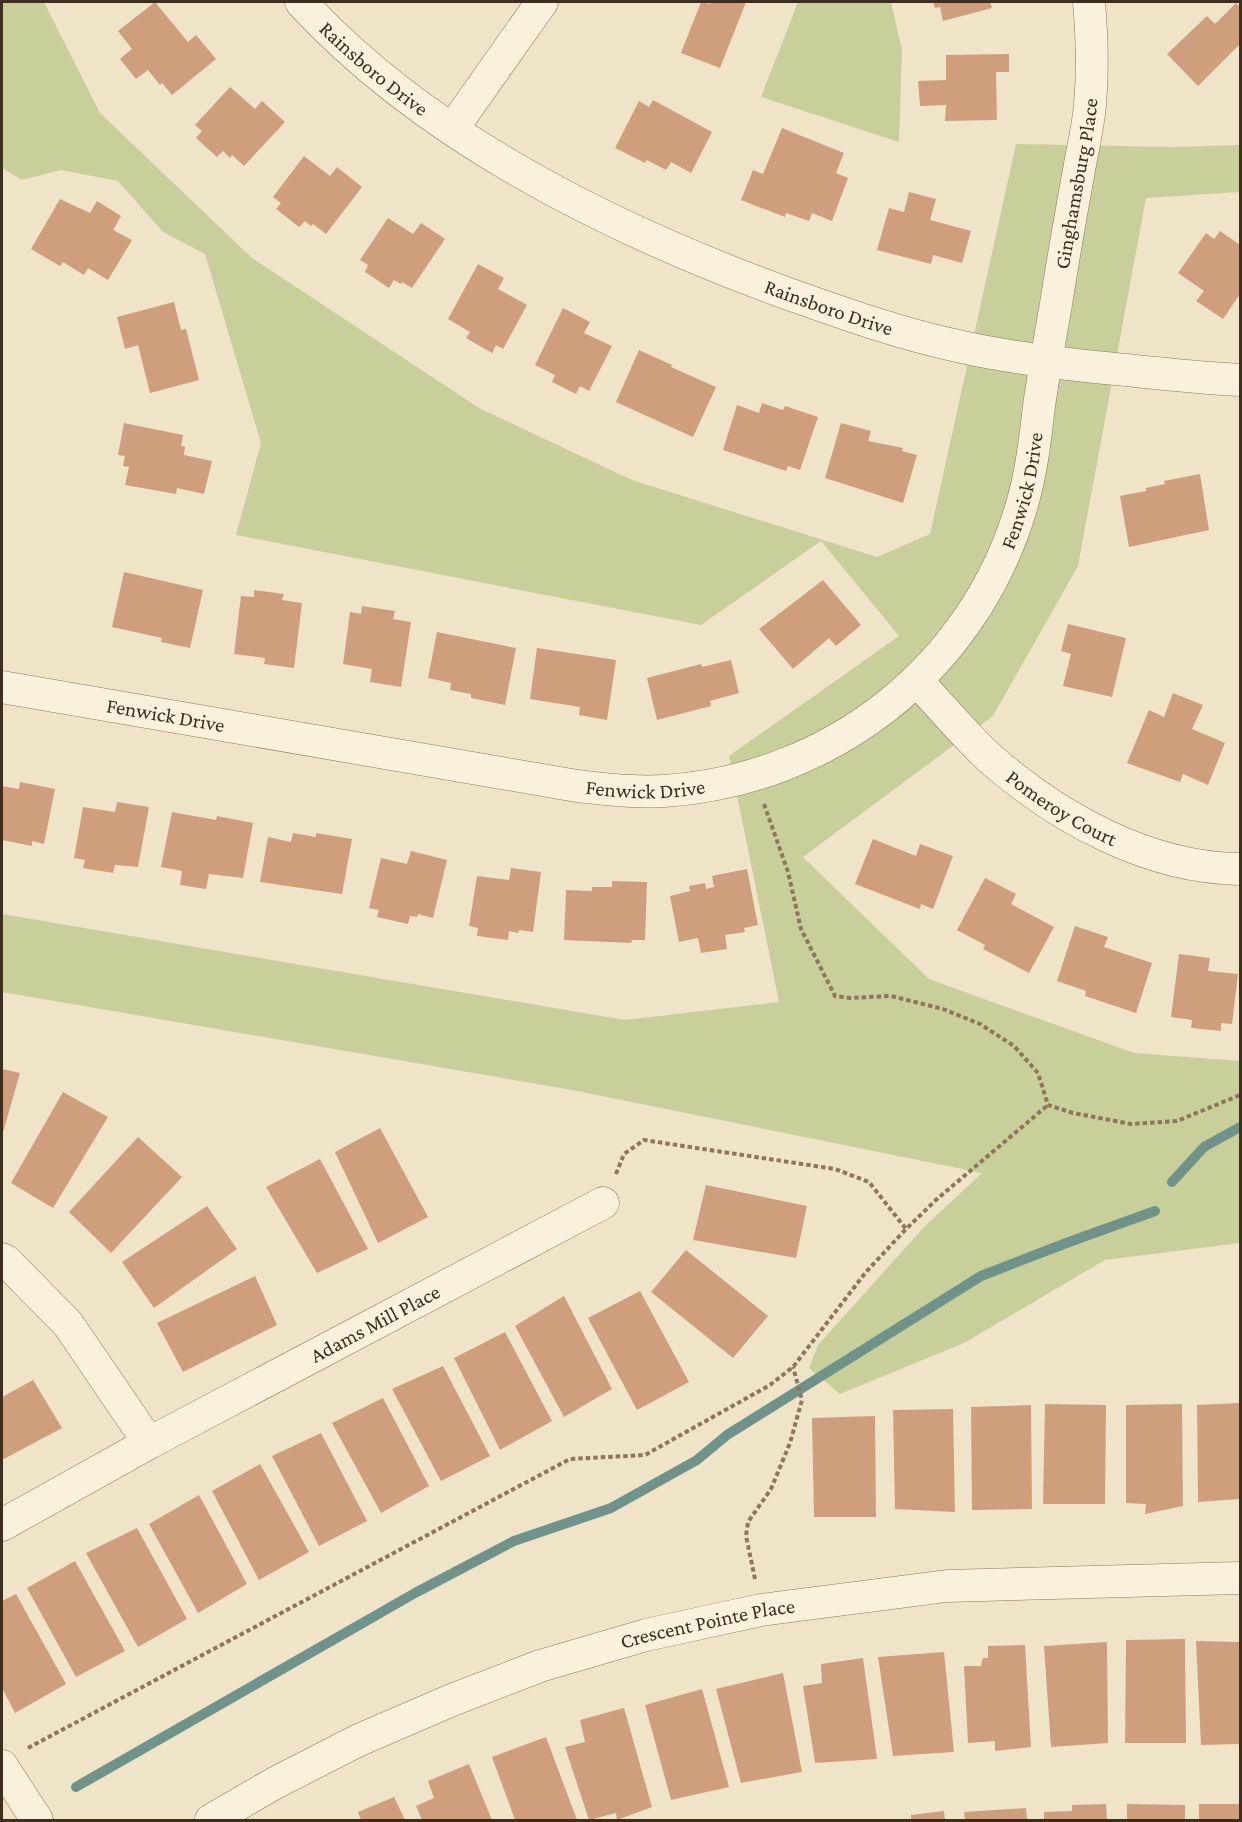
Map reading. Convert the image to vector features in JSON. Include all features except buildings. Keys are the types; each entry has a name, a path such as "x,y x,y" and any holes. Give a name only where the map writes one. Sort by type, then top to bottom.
{"street":[{"name":"Rainsboro Drive","path":"301,2 365,64 413,102 453,128 558,192 634,231 712,266 867,323 961,347 1045,362 1208,379 1240,380"},
{"name":"Rainsboro Drive","path":"453,128 542,2"},
{"name":"Ginghamsburg Place","path":"1045,362 1090,107 1092,63 1089,2"},
{"name":"Fenwick Drive","path":"2,687 577,786 622,791 664,791 705,786 791,764 826,747 889,706 917,681 947,648 971,616 1010,543 1022,508 1031,470 1045,362"},
{"name":"Pomeroy Court","path":"917,681 992,759 1038,797 1068,817 1099,833 1167,857 1198,864 1240,869"},
{"name":"Adams Mill Place","path":"2,1525 149,1443 603,1203"},
{"path":"2,1259 68,1324 149,1443"},
{"name":"Crescent Pointe Place","path":"211,1821 276,1783 359,1740 540,1666 646,1635 761,1610 947,1586 1240,1578"},
{"path":"12,1758 37,1821"}],"path":[{"path":"754,775 788,872 801,929 835,996 850,998 891,996 943,1010 980,1024 1014,1046 1038,1072 1048,1104"},
{"path":"1048,1104 1073,1113 1131,1124 1177,1121 1240,1095"},
{"path":"12,1758 570,1459 645,1455 770,1386 793,1367 866,1272 906,1229 1048,1104"},
{"path":"603,1203 624,1154 644,1140 835,1169 869,1182 906,1229"},
{"path":"761,1610 746,1536 748,1522 771,1489 780,1470 802,1400 793,1367"}],"green space":[{"path":"2,2 44,2 100,113 252,258 479,408 632,480 877,557 930,534 1016,144 1172,147 1240,145 1240,192 1146,198 1078,566 993,716 803,857 929,979 1134,1053 1240,1061 1240,1243 1105,1260 964,1343 840,1394 809,1368 818,1345 924,1227 982,1173 572,1090 2,992 2,914 625,1020 779,1002 729,756 899,636 821,541 701,625 236,535 261,443 205,254 163,232 118,181 61,170 22,180 2,168"},
{"path":"798,2 891,2 902,50 899,142 761,97"}],"waterway":[{"path":"1172,1182 1204,1147 1240,1127"},
{"path":"76,1787 415,1593 514,1541 611,1508 697,1460 727,1435 981,1276 1155,1211"}]}
